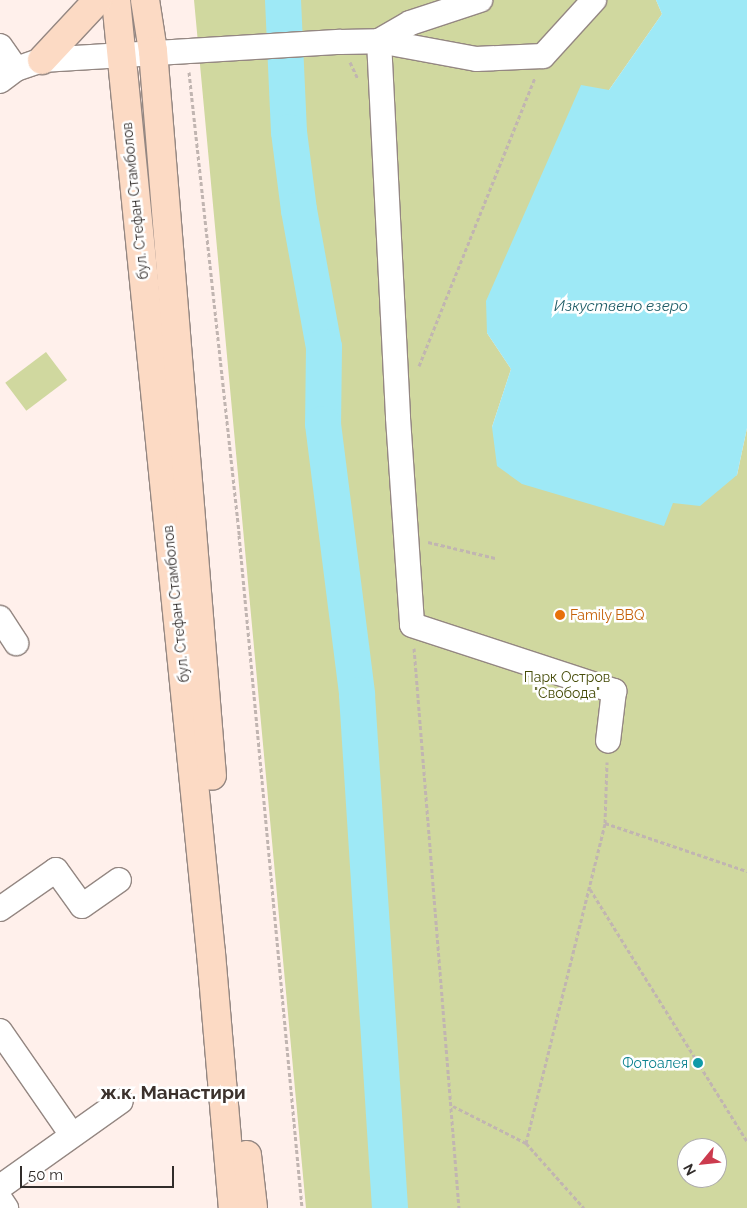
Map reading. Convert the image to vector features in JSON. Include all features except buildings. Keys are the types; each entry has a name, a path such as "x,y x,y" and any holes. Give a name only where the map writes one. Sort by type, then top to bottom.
{"main road":[{"path":"42,60 98,0"},
{"name":"бул. Стефан Стамболов","path":"116,0 211,953 233,1208"},
{"name":"бул. Стефан Стамболов","path":"145,0 153,51 226,952 253,1208"}],"street":[{"path":"379,42 410,23 480,0"},
{"path":"0,46 8,75 42,60 186,49 340,42 379,42 476,59 543,56 594,0"},
{"path":"379,42 412,626 614,691 608,741"},
{"path":"0,618 16,643"},
{"path":"0,910 56,870 82,906 119,880"},
{"path":"0,1032 72,1135"},
{"path":"0,1187 121,1101"},
{"path":"0,1199 6,1208"}],"path":[{"path":"186,49 240,544 302,1208"},
{"path":"416,372 543,56"},
{"path":"406,537 495,558"},
{"path":"412,626 459,1208"},
{"path":"526,1143 605,823 608,741"},
{"path":"605,823 747,871"},
{"path":"590,888 747,1141"},
{"path":"452,1106 526,1143 584,1208"}],"green space":[{"name":"Парк Остров \"Свобода\"","path":"194,0 656,0 662,14 609,90 487,333 511,369 492,427 673,503 737,475 747,428 747,1208 306,1208"},
{"path":"46,352 67,380 26,411 5,383"}],"water":[{"name":"Изкуствено езеро","path":"656,0 747,0 747,428 737,475 700,506 673,503 664,526 522,484 497,466 492,427 511,369 487,333 486,301 581,85 609,90 662,14"}],"waterway":[{"path":"283,0 289,132 299,210 324,347 323,424 357,695 390,1208"}],"place":[{"name":"Family BBQ","path":"560,615"},
{"name":"Фотоалея","path":"698,1063"}],"district":[{"name":"ж.к. Манастири","path":"173,1093"}]}
